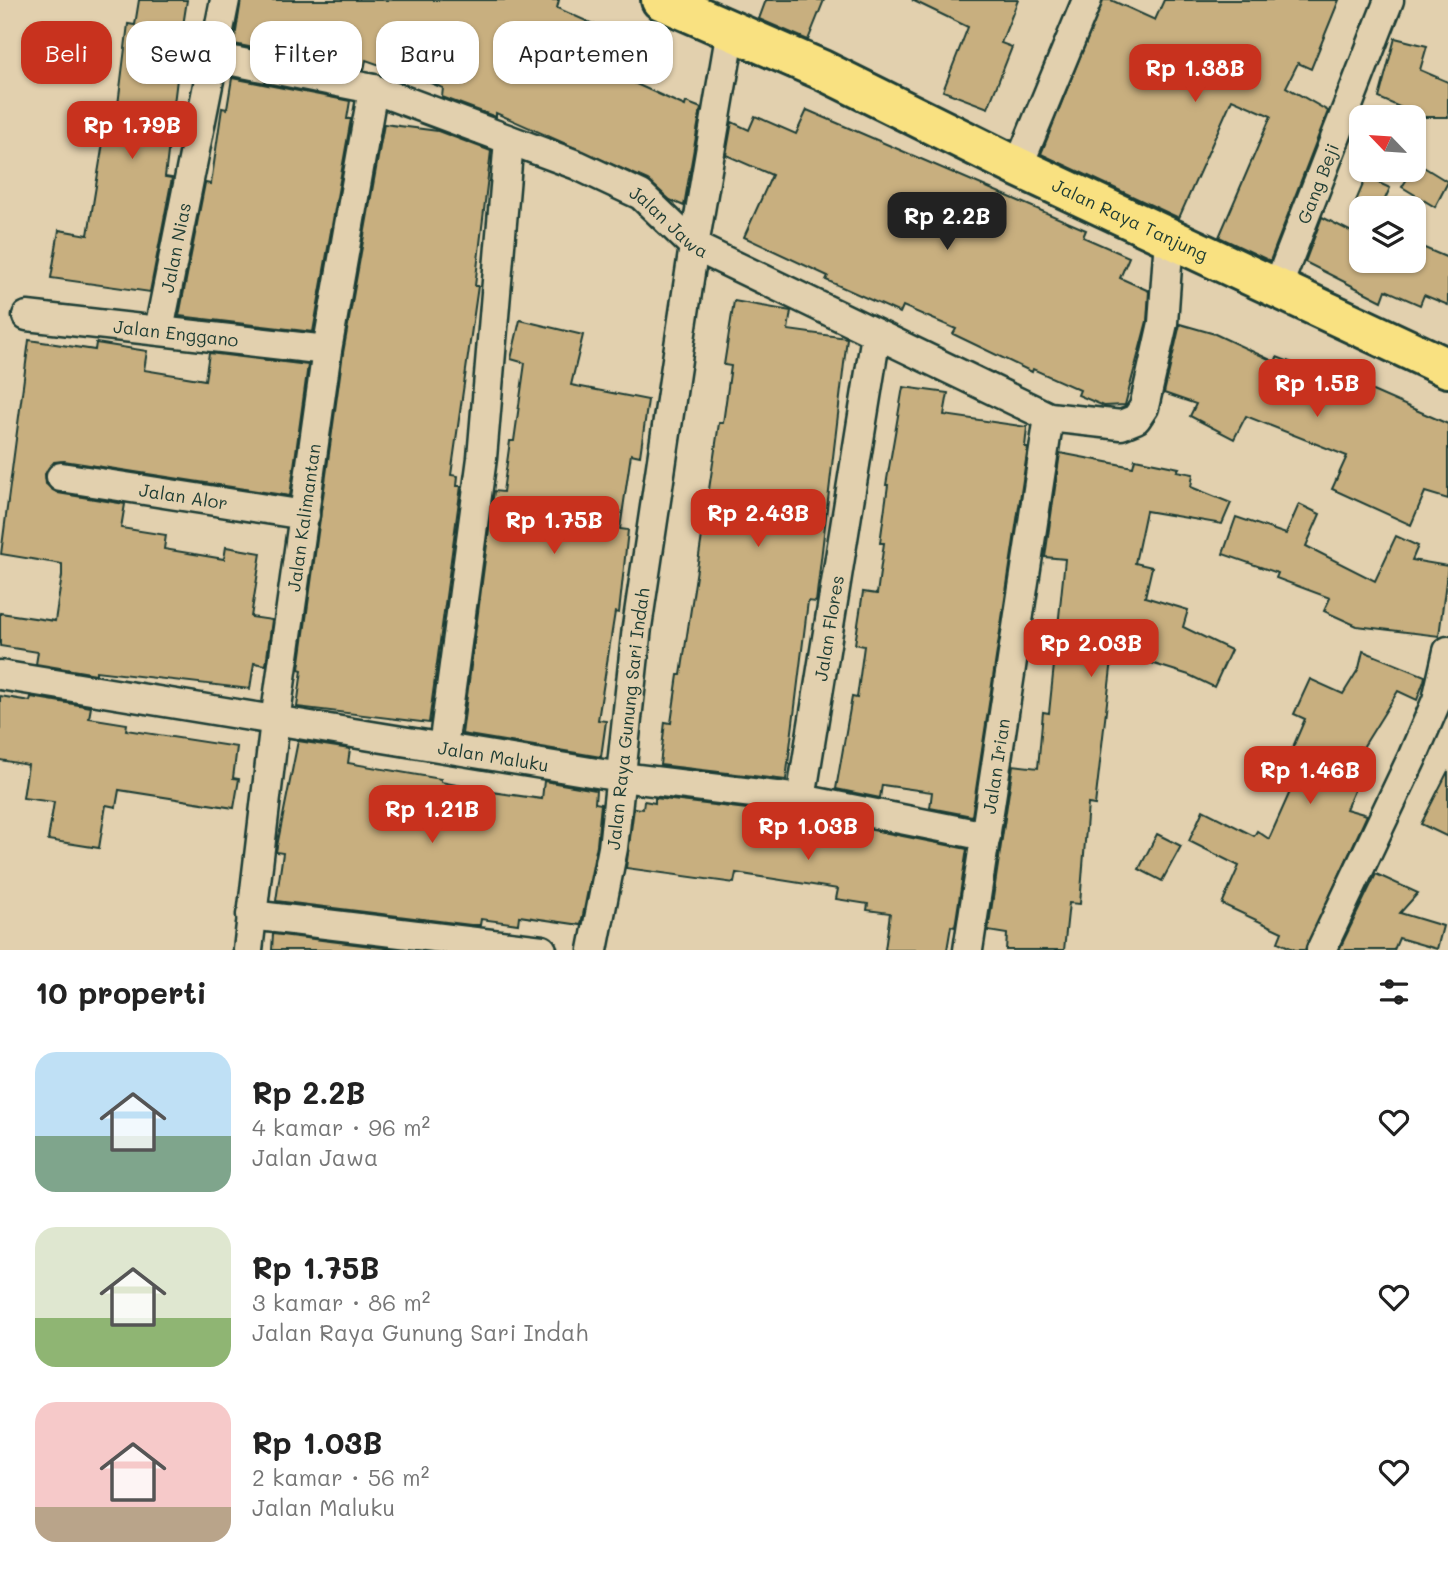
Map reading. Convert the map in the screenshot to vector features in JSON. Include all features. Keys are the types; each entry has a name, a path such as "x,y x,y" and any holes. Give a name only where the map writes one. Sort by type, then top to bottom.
{"main road":[{"name":"Jalan Raya Tanjung","path":"661,0 910,112 1018,167 1448,368"}],"street":[{"name":"Jalan Nias","path":"221,21 225,0"},
{"path":"1018,167 1087,0"},
{"name":"Gang Beji","path":"1277,288 1389,0"},
{"name":"Jalan Raya Gunung Sari Indah","path":"593,950 613,848 637,627 694,246 731,30"},
{"name":"Jalan Jawa","path":"236,62 373,89 577,165 641,195 694,246 1049,417 1129,423 1142,411 1163,323 1169,238"},
{"name":"Jalan Nias","path":"159,330 208,84"},
{"name":"Jalan Kalimantan","path":"248,950 275,721 327,350 373,89"},
{"path":"443,747 482,458 509,140"},
{"name":"Jalan Enggano","path":"27,316 327,350"},
{"name":"Jalan Flores","path":"801,799 876,334"},
{"name":"Jalan Irian","path":"968,950 1049,417"},
{"name":"Jalan Alor","path":"61,477 305,515"},
{"path":"1321,950 1417,747 1439,692 1448,651"},
{"name":"Jalan Maluku","path":"0,674 621,777 801,799 986,836"},
{"path":"251,915 542,950"}],"building":[{"path":"139,0 187,0 184,21 136,21"},
{"path":"241,0 559,0 557,8 586,21 493,21 493,84 636,84 685,106 686,102 701,108 684,206 670,200 648,180 496,113 496,117 442,97 443,88 433,84 479,84 479,21 376,21 376,64 366,60 364,70 362,21 250,21 250,47 236,44"},
{"path":"766,0 824,0 808,40 759,19"},
{"path":"912,0 1018,0 1001,43 1012,47 988,108 943,91 968,27"},
{"path":"1103,0 1111,0 1155,20 1164,0 1339,0 1311,69 1298,63 1286,87 1328,111 1270,261 1219,237 1271,116 1232,99 1179,218 1041,154"},
{"path":"1395,38 1427,46 1420,70 1448,82 1448,117 1426,117 1426,105 1395,105 1379,98"},
{"path":"126,40 126,84 176,84 165,177 172,178 150,292 51,278 59,230 88,235 108,112 117,113"},
{"path":"236,79 250,82 250,84 263,84 350,101 347,119 351,119 313,332 179,316 205,183 211,184 222,108 227,109 231,84 236,84"},
{"path":"807,110 1086,230 1083,237 1129,257 1120,278 1149,291 1147,321 1125,405 1104,406 1078,395 1080,390 1033,369 1032,372 953,334 956,329 903,306 900,313 826,280 828,276 744,237 772,175 726,155 732,122 749,130 755,116 796,134"},
{"path":"384,124 438,131 491,151 475,286 478,286 451,475 458,476 457,486 461,486 429,723 297,707 302,670 299,669 343,353"},
{"path":"1426,169 1448,182 1435,207 1426,202 1426,196 1417,196 1402,187 1405,182 1426,182"},
{"path":"1364,182 1377,182 1390,188 1386,196 1358,196"},
{"path":"1322,217 1349,230 1349,273 1426,273 1426,249 1448,258 1448,305 1424,295 1420,305 1386,290 1382,301 1305,262"},
{"path":"734,301 791,311 788,330 847,338 816,602 808,601 786,780 660,765 665,722 671,723 678,675 681,675 719,423 723,423 731,366 724,365"},
{"path":"520,320 583,335 571,385 648,400 640,456 631,454 620,529 628,530 619,613 615,612 598,720 606,721 601,757 462,734 494,491 503,492 510,441 514,441 525,363 511,359"},
{"path":"1180,324 1215,334 1275,362 1277,357 1357,388 1359,385 1448,424 1448,499 1425,492 1411,525 1332,489 1347,456 1246,416 1234,439 1190,416 1196,404 1164,393"},
{"path":"29,340 95,350 96,343 147,351 144,370 205,380 209,353 308,365 290,496 64,461 54,462 45,474 46,484 58,493 125,504 121,528 166,535 164,549 224,559 226,547 261,553 251,617 272,620 266,665 254,663 250,689 96,671 96,674 36,664 38,652 0,646 0,613 55,621 62,576 62,564 1,554"},
{"path":"903,387 948,393 944,415 1027,427 1025,447 1028,447 972,816 930,808 932,792 882,785 880,798 836,789 852,697 857,698 864,646 855,644 863,592 877,594 884,543 880,543 886,485"},
{"path":"1060,453 1133,467 1135,459 1179,468 1177,471 1193,474 1191,487 1231,503 1222,524 1146,511 1135,563 1152,567 1145,597 1188,610 1183,627 1231,650 1214,687 1189,675 1113,651 1095,805 1088,804 1080,904 1069,903 1064,950 1006,950 1007,934 988,931 1013,765 1038,768 1043,712 1049,713 1065,559 1045,557"},
{"path":"1299,504 1320,514 1306,546 1375,581 1396,536 1418,546 1412,560 1448,566 1439,636 1357,626 1324,611 1330,598 1276,578 1278,573 1223,554 1236,517 1286,534"},
{"path":"1363,651 1425,676 1424,681 1417,700 1398,691 1357,757 1367,761 1346,809 1367,815 1305,950 1295,950 1278,942 1282,932 1222,904 1239,866 1189,841 1203,810 1254,836 1257,831 1269,839 1297,776 1283,770 1305,719 1294,714 1310,679 1343,694 1359,668"},
{"path":"0,696 30,701 31,697 91,707 89,718 127,724 126,730 237,747 233,778 239,779 234,808 119,790 116,807 106,805 99,848 48,840 54,802 23,798 28,765 0,760"},
{"path":"298,741 350,749 348,763 441,779 441,782 492,792 542,799 544,781 596,790 595,803 601,804 597,845 581,925 519,916 518,924 481,919 480,925 471,925 276,901 283,853 276,852"},
{"path":"1448,771 1448,837 1421,824"},
{"path":"655,798 798,815 967,849 955,927 951,926 947,950 885,950 890,913 867,910 868,904 836,899 838,889 736,873 734,883 626,868 634,808 643,809 644,801 655,803"},
{"path":"1157,834 1181,846 1162,881 1139,869"},
{"path":"1376,874 1418,893 1400,913 1443,926 1437,949 1399,938 1394,950 1339,950"},
{"path":"273,934 403,950 272,950"}]}
